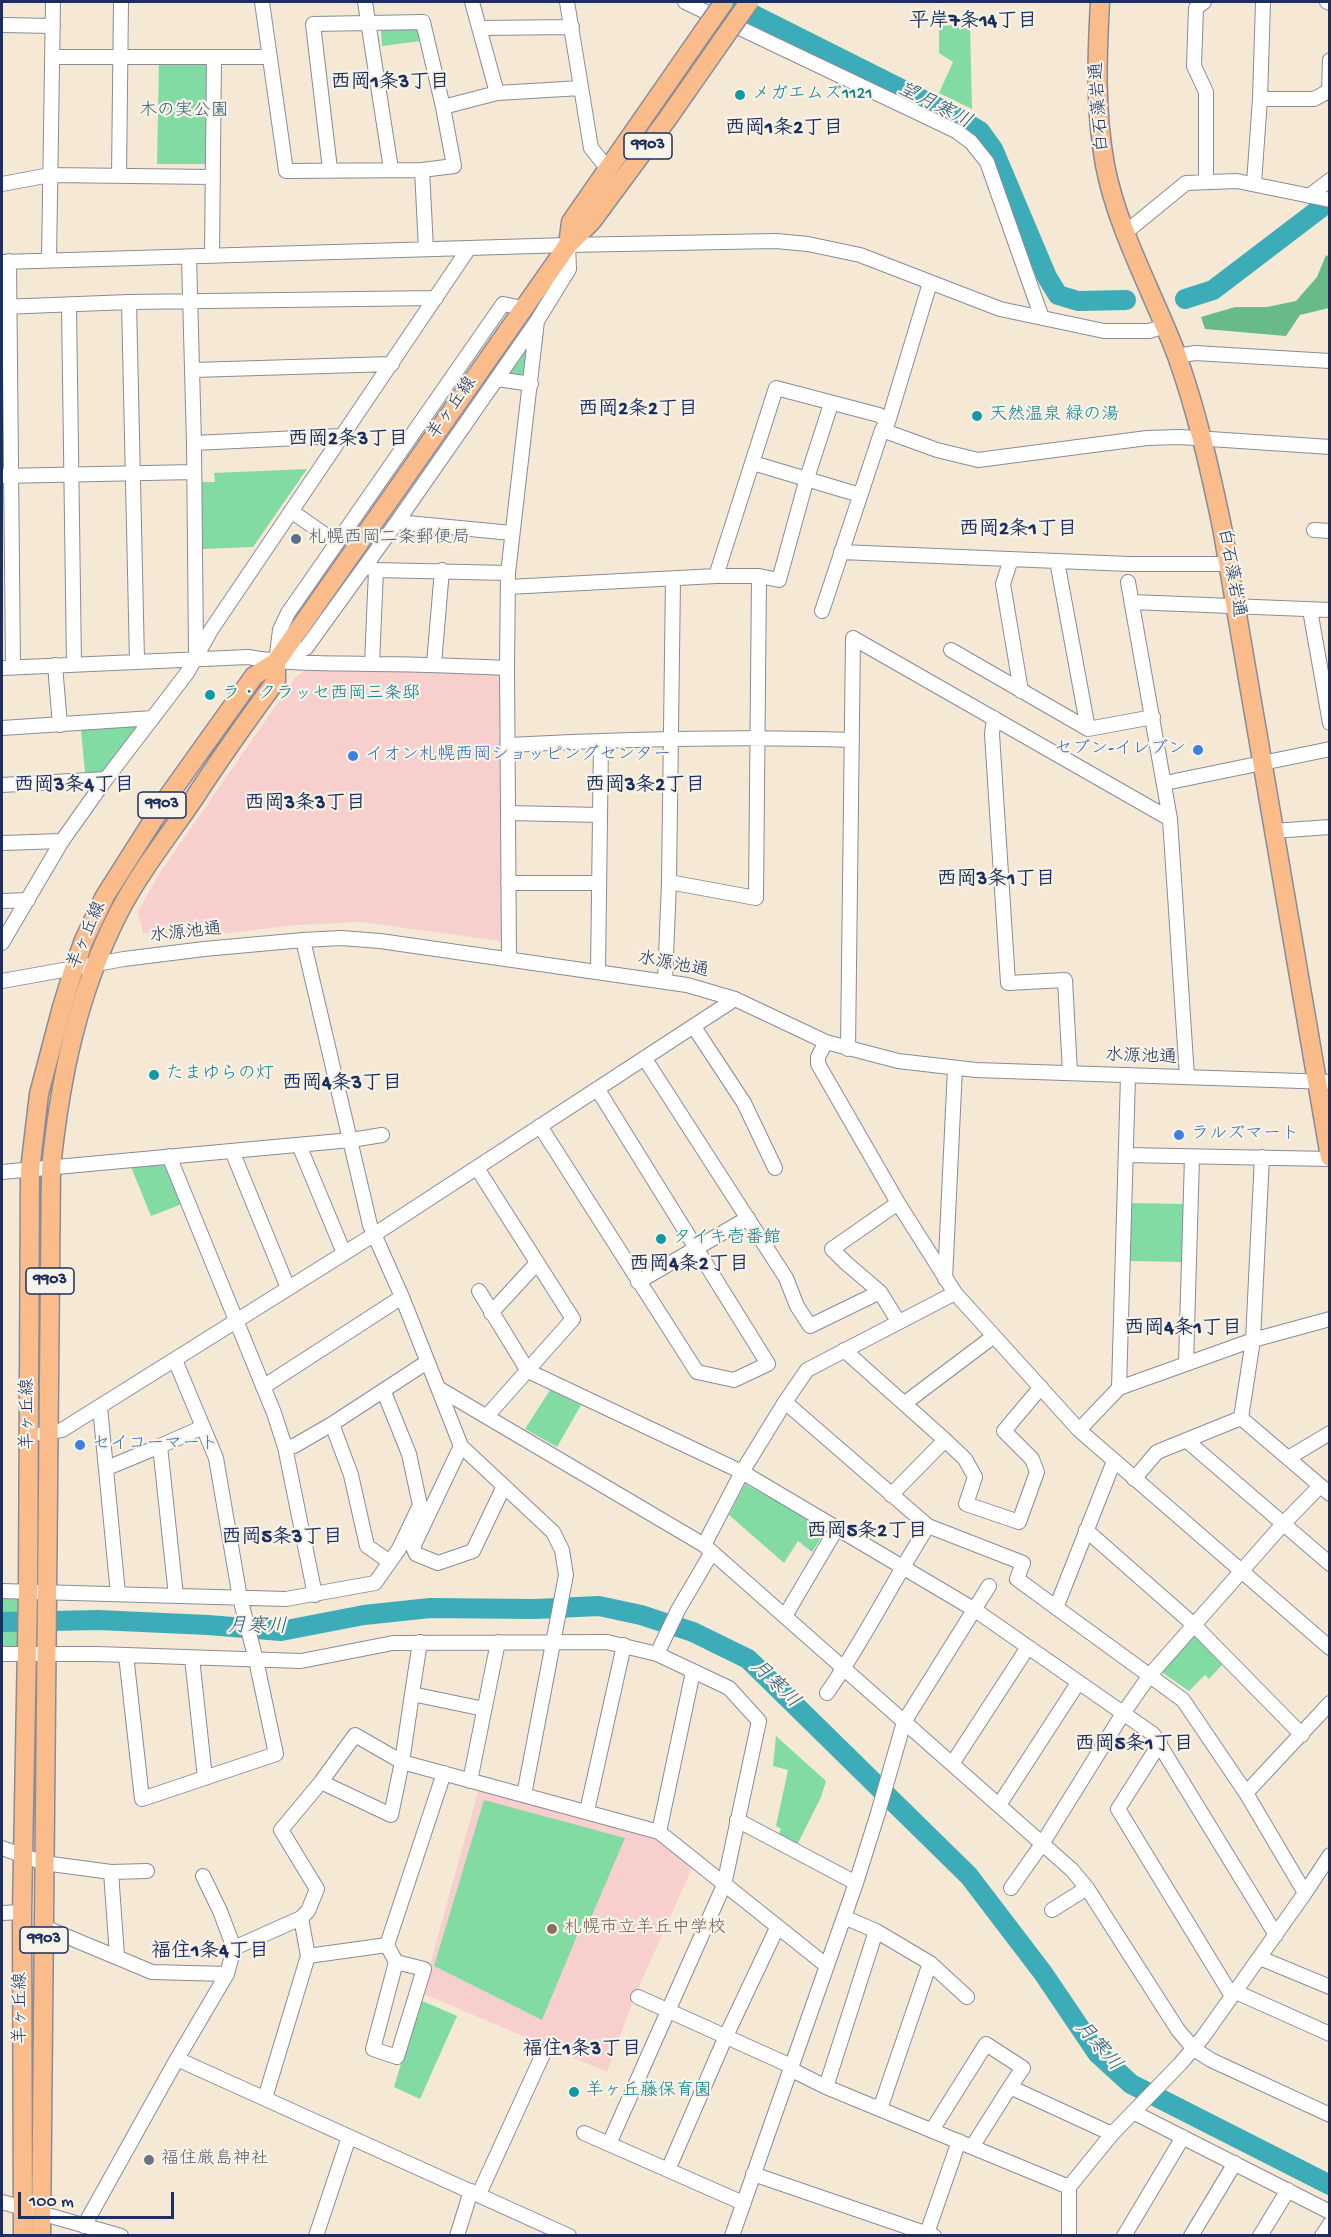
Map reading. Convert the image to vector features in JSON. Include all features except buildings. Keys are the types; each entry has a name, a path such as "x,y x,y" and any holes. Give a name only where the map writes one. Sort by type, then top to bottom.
{"main road":[{"name":"羊ヶ丘線","path":"568,244 571,222 724,2"},
{"name":"羊ヶ丘線","path":"22,2235 22,1912 28,1598 30,1170 39,1094 74,968 84,940 105,896 163,804 254,676 276,662 568,244 592,221 749,2"},
{"name":"白石藻岩通","path":"1100,2 1096,84 1105,167 1126,232 1177,356 1203,440 1228,564 1273,831 1323,1082 1329,1158"},
{"name":"羊ヶ丘線","path":"41,2235 51,1168 58,1104 68,1051 83,998 120,910 156,851 276,681 276,662"}],"street":[{"path":"50,260 53,2"},
{"path":"119,176 121,2"},
{"path":"262,2 286,171 422,170 454,166 423,22 313,24 330,169"},
{"path":"365,2 390,169"},
{"path":"472,2 496,93"},
{"path":"567,2 591,148 608,169"},
{"path":"685,2 956,131 971,142 987,162 1042,318"},
{"path":"1204,2 1196,8 1194,66 1206,92 1206,181"},
{"path":"1254,183 1260,99 1263,2"},
{"path":"2,25 53,26"},
{"path":"479,28 572,27"},
{"path":"52,57 269,57"},
{"path":"212,256 213,57"},
{"path":"1260,99 1314,99 1329,91 1329,60"},
{"path":"443,107 496,93 581,88"},
{"path":"422,170 426,249"},
{"path":"2,184 50,175 213,177"},
{"path":"1126,232 1186,183 1206,181 1254,183 1320,198 1329,180"},
{"path":"507,668 434,664 276,662 248,657 7,668 5,261 568,244 776,241 808,244 860,255 1000,309 1104,330 1149,331 1165,326"},
{"path":"276,662 306,648 371,568 397,522 537,321 569,269 568,244"},
{"path":"2,943 62,841 196,658 211,630 469,248"},
{"path":"189,257 193,370 196,658"},
{"path":"822,611 885,426 930,283"},
{"path":"6,307 129,302 436,298"},
{"path":"129,302 137,661"},
{"path":"276,662 277,644 284,622 503,304 523,308"},
{"path":"69,305 74,664"},
{"path":"509,959 508,580 537,321"},
{"path":"1177,356 1195,353 1329,361"},
{"path":"193,370 392,364"},
{"path":"497,379 531,384"},
{"path":"716,576 776,388 879,416 885,426 937,450 978,460 1147,438 1180,437 1329,447"},
{"path":"371,568 442,570 508,580 759,576 779,580 807,478 831,404"},
{"path":"194,443 341,436"},
{"path":"753,463 860,495"},
{"path":"7,476 194,472"},
{"path":"291,510 337,543"},
{"path":"397,522 512,533"},
{"path":"1314,530 1329,531"},
{"path":"841,552 1129,564 1228,564"},
{"path":"1011,559 1003,584 1021,691"},
{"path":"1057,561 1088,729"},
{"path":"371,568 372,664"},
{"path":"434,664 442,570"},
{"path":"669,882 756,898 759,576"},
{"path":"665,981 669,882 673,579"},
{"path":"1128,582 1170,819 1187,1077"},
{"path":"1132,602 1329,610"},
{"path":"1310,610 1329,723"},
{"path":"848,1049 853,638 1170,819"},
{"path":"951,650 1088,729 1153,717"},
{"path":"55,665 60,725"},
{"path":"2,728 153,718"},
{"path":"994,718 992,734 1008,982 1065,980 1070,1073"},
{"path":"508,745 758,736 852,740"},
{"path":"598,971 601,741"},
{"path":"1165,783 1329,749"},
{"path":"2,785 106,779"},
{"path":"508,813 600,815"},
{"path":"1273,831 1329,827"},
{"path":"2,843 62,841"},
{"path":"508,883 598,883"},
{"path":"2,901 28,900"},
{"name":"水源池通","path":"2,981 173,953 341,938 380,941 598,971 665,981 711,991 735,999 826,1042 898,1061 955,1068 1323,1082"},
{"path":"303,940 370,1225 402,1297 462,1446 553,1532 563,1559 566,1575 564,1590 524,1795"},
{"path":"28,1435 49,1434 62,1430 100,1407 375,1234 735,999"},
{"path":"694,1027 744,1103 775,1168"},
{"path":"826,1042 818,1057 818,1064 898,1203 956,1293 1079,1430 1329,1647"},
{"path":"645,1059 786,1278 797,1306 810,1326 880,1292"},
{"path":"945,1279 955,1068"},
{"path":"1119,1388 1128,1076"},
{"path":"540,1126 697,1372 734,1380 768,1364 598,1090"},
{"path":"2,1172 351,1140 382,1135"},
{"path":"299,1145 344,1253"},
{"path":"232,1151 288,1288"},
{"path":"1126,1155 1329,1158"},
{"path":"169,1156 285,1447 315,1595"},
{"path":"1186,1364 1192,1157"},
{"path":"1241,1418 1253,1340 1262,1157"},
{"path":"477,1168 573,1319 487,1416"},
{"path":"898,1203 832,1249 880,1292 898,1321"},
{"path":"638,1282 748,1218"},
{"path":"491,1313 537,1263"},
{"path":"478,1291 528,1371 742,1472 837,1527 975,1610 1153,1734 1276,1935"},
{"path":"659,1648 708,1549 742,1472 807,1370 956,1293"},
{"path":"263,1387 402,1297"},
{"path":"1079,1430 1119,1388 1253,1340 1329,1319"},
{"path":"905,1403 994,1336"},
{"path":"844,1350 965,1459 975,1477 966,1504 1018,1522 1037,1472 1032,1459 1004,1431 1041,1387"},
{"path":"126,1655 142,1799 276,1754 241,1602 216,1458 175,1360"},
{"path":"285,1447 294,1446 332,1424 428,1362"},
{"path":"438,1388 708,1549 1072,1870 1087,1888 1178,2030 1194,2049 1211,2060 1329,2115"},
{"path":"2,1591 28,1598 118,1594 241,1602 315,1595 375,1583 399,1549 420,1505 409,1454 384,1392"},
{"path":"785,1402 928,1526 1023,1563 1017,1579 1183,1700 1246,1793 1305,1893"},
{"path":"100,1407 118,1594"},
{"path":"1134,1479 1157,1452 1241,1418"},
{"path":"1011,1888 1042,1844 1122,1714 1150,1675 1283,1524 1325,1490 1241,1418"},
{"path":"332,1424 351,1475 367,1546 390,1562"},
{"path":"107,1468 203,1427"},
{"path":"1288,1458 1329,1433"},
{"path":"891,1495 945,1440"},
{"path":"1186,1440 1329,1564"},
{"path":"160,1446 176,1596"},
{"path":"462,1446 413,1547 416,1554 438,1563 474,1551 504,1486"},
{"path":"1056,1608 1114,1461"},
{"path":"827,1693 928,1526"},
{"path":"785,1616 837,1527"},
{"path":"1086,1530 1194,1625 1302,1735"},
{"path":"732,2235 844,1917 878,1814 904,1722 989,1586"},
{"path":"2,1654 47,1649 192,1658 254,1653 301,1661 393,1643 498,1642 555,1637 659,1648 693,1672 729,1688 759,1721 724,1885 609,2144"},
{"path":"321,1782 391,1815 402,1762 420,1642"},
{"path":"470,1781 498,1642"},
{"path":"587,1811 624,1645"},
{"path":"952,1764 1028,1647"},
{"path":"192,1658 206,1778"},
{"path":"658,1832 693,1672"},
{"path":"999,1805 1078,1683"},
{"path":"412,1694 484,1709"},
{"path":"1246,1793 1302,1735 1329,1703"},
{"path":"234,1948 301,1918 308,1911 317,1889 281,1830 321,1782 355,1735 402,1762 658,1832 827,1966"},
{"path":"1160,1743 1118,1809 1234,1994 1329,2034"},
{"path":"396,1962 424,1969 397,2057 373,2049 396,1962 387,1946 444,1773"},
{"path":"737,1820 855,1883"},
{"path":"2,1848 44,1863 111,1872 147,1871"},
{"path":"1069,2235 1069,2187 1112,2134 1194,2049 1260,1958 1329,1855"},
{"path":"111,1872 117,1956"},
{"path":"84,2226 227,1974 234,1948 220,1911 202,1875"},
{"path":"1052,1910 1087,1888"},
{"path":"2,1913 22,1912"},
{"path":"844,1917 876,1931 930,1963 967,1997"},
{"path":"265,2098 308,1956 301,1918"},
{"path":"44,1927 152,1972 227,1974"},
{"path":"668,2170 726,2036 777,1928"},
{"path":"826,2087 876,1931"},
{"path":"308,1956 387,1946"},
{"path":"1260,1958 1329,1987"},
{"path":"880,2109 930,1963"},
{"path":"638,1996 726,2036 826,2087 1069,2187"},
{"path":"932,2130 986,2044 1023,2068 972,2147"},
{"path":"457,2235 544,2052"},
{"path":"177,2059 569,2235"},
{"path":"1010,2087 1112,2134"},
{"path":"1136,2109 1183,2137 1329,2212"},
{"path":"584,2133 743,2203"},
{"path":"316,2235 349,2137"},
{"path":"1124,2235 1183,2137"},
{"path":"753,2174 929,2235 959,2141"},
{"path":"1191,2235 1235,2163"},
{"path":"1260,2235 1288,2190"},
{"path":"2,2202 121,2235"},
{"path":"1322,2235 1329,2224"}],"shaded area":[{"path":"374,670 500,675 501,941 361,922 296,925 231,933 143,933 138,912 159,874 295,678 304,671"},
{"name":"札幌市立羊丘中学校","path":"479,1788 652,1837 693,1866 634,1998 607,2072 422,1993"}],"green space":[{"path":"970,24 972,109 939,93 953,62 939,53 939,26"},
{"path":"383,27 417,29 421,41 382,46 381,30"},
{"name":"木の実公園","path":"159,59 210,63 207,164 157,164"},
{"path":"1326,255 1329,257 1329,308 1300,315 1286,336 1205,329 1201,317 1235,307 1267,307 1296,301 1317,277"},
{"path":"533,334 529,376 504,372"},
{"path":"307,469 253,547 202,549 201,482 215,482 214,473"},
{"path":"145,722 109,771 85,773 81,729"},
{"path":"162,1164 167,1166 182,1204 151,1216 131,1167"},
{"path":"1131,1203 1185,1204 1184,1262 1130,1261"},
{"path":"550,1390 581,1405 557,1447 525,1429"},
{"path":"745,1484 825,1527 825,1532 812,1552 798,1541 784,1563 729,1515"},
{"path":"2,1598 18,1598 17,1649 2,1649"},
{"path":"1192,1636 1197,1636 1222,1665 1209,1679 1205,1675 1189,1691 1163,1673"},
{"path":"776,1736 826,1781 821,1797 797,1845 778,1835 781,1829 776,1826 788,1770 773,1766"},
{"path":"484,1800 625,1838 587,1927 581,1926 542,2020 434,1966"},
{"path":"420,2000 457,2016 420,2099 394,2087"}],"waterway":[{"name":"望月寒川","path":"728,2 953,115 980,131 993,149 1047,277 1058,295 1078,301 1126,300"},
{"name":"望月寒川","path":"1185,299 1213,290 1330,201"},
{"name":"月寒川","path":"2,1622 98,1620 281,1631 364,1615 430,1608 535,1609 599,1606 641,1615 693,1632 748,1659 969,1876 1043,1973 1097,2053 1131,2084 1330,2185"}],"place":[{"name":"メガエムズ1121","path":"740,95"},
{"name":"天然温泉 緑の湯","path":"977,416"},
{"name":"札幌西岡二条郵便局","path":"296,539"},
{"name":"ラ・クラッセ西岡三条邸","path":"210,695"},
{"name":"セブン-イレブン","path":"1198,750"},
{"name":"イオン札幌西岡ショッピングセンター","path":"353,756"},
{"name":"たまゆらの灯","path":"154,1075"},
{"name":"ラルズマート","path":"1179,1135"},
{"name":"タイキ壱番館","path":"661,1239"},
{"name":"セイコーマート","path":"80,1445"},
{"name":"札幌市立羊丘中学校","path":"552,1929"},
{"name":"羊ヶ丘藤保育園","path":"574,2092"},
{"name":"福住厳島神社","path":"149,2160"}],"district":[{"name":"平岸7条14丁目","path":"973,23"},
{"name":"西岡1条3丁目","path":"390,84"},
{"name":"西岡1条2丁目","path":"784,130"},
{"name":"西岡2条2丁目","path":"638,411"},
{"name":"西岡2条3丁目","path":"348,441"},
{"name":"西岡2条1丁目","path":"1018,531"},
{"name":"西岡3条4丁目","path":"74,787"},
{"name":"西岡3条2丁目","path":"645,787"},
{"name":"西岡3条3丁目","path":"305,805"},
{"name":"西岡3条1丁目","path":"996,881"},
{"name":"西岡4条3丁目","path":"342,1085"},
{"name":"西岡4条2丁目","path":"689,1266"},
{"name":"西岡4条1丁目","path":"1183,1330"},
{"name":"西岡5条2丁目","path":"867,1533"},
{"name":"西岡5条3丁目","path":"282,1539"},
{"name":"西岡5条1丁目","path":"1134,1746"},
{"name":"福住1条4丁目","path":"210,1953"},
{"name":"福住1条3丁目","path":"582,2051"}]}
